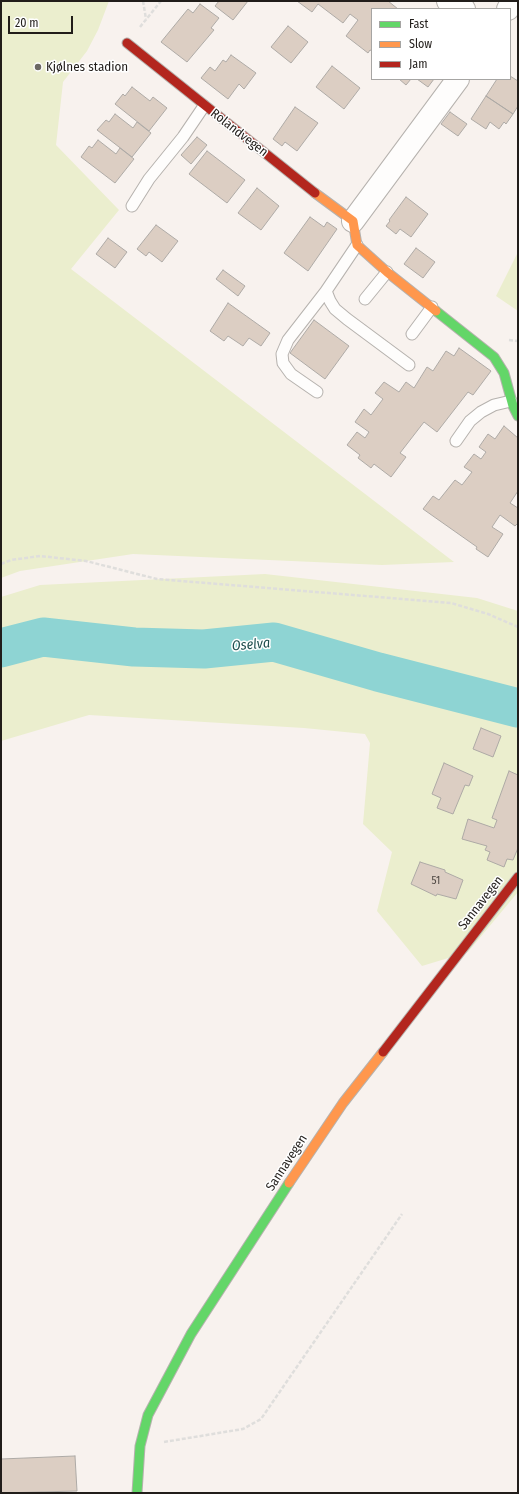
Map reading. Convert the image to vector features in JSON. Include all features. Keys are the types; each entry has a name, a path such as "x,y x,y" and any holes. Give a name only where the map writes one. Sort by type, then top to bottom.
{"street":[{"path":"448,1 462,8"},
{"name":"Rolandvegen","path":"127,43 204,106 353,221"},
{"path":"457,80 353,221 357,245 387,272 494,357 504,373 511,401 518,416"},
{"name":"Sannavegen","path":"137,1493 140,1446 148,1415 191,1334 313,1146 436,981 518,877"}],"lane":[{"path":"132,206 149,178 183,137 204,106"},
{"path":"317,392 291,374 283,363 282,354 288,340 326,291 357,245"},
{"path":"365,299 387,272"},
{"path":"326,291 335,309 410,365"},
{"path":"412,334 432,307"},
{"path":"456,441 470,421 481,412 494,405 511,401"}],"path":[{"path":"143,1 146,20"},
{"path":"127,43 161,1"},
{"path":"1,564 11,560 40,556 86,561 157,578 451,603 488,614 518,627"},
{"path":"140,1446 243,1429 261,1419 402,1214"}],"green space":[{"path":"1,1 109,1 98,30 87,51 63,82 56,145 119,210 71,269 454,562 382,565 133,554 20,571 1,578"},
{"path":"518,252 518,311 496,296"},
{"path":"265,574 477,598 518,611 518,892 468,952 422,966 377,911 392,852 363,824 370,743 365,734 304,728 89,715 1,741 1,597 40,585"}],"building":[{"path":"219,1 248,1 233,20 215,6"},
{"path":"297,1 388,1 397,8 371,8 371,50 368,53 346,36 358,20 350,14 343,23 318,4 312,12"},
{"path":"200,4 219,18 211,28 214,30 187,62 161,42 188,9 193,13"},
{"path":"288,26 308,42 291,63 271,47"},
{"path":"231,55 256,73 244,89 239,84 228,99 201,78 210,67 215,71 223,60 226,62"},
{"path":"332,66 360,88 344,109 316,87"},
{"path":"511,77 518,81 518,106 513,114 486,96 496,80 511,80"},
{"path":"400,80 410,80 406,85"},
{"path":"418,80 433,80 428,87"},
{"path":"132,87 150,101 153,97 167,108 149,131 115,104 123,94 125,96"},
{"path":"486,96 513,114 506,124 504,122 499,129 490,122 486,129 471,119"},
{"path":"295,107 318,123 297,151 285,142 282,146 273,139"},
{"path":"450,112 467,124 458,136 441,124"},
{"path":"115,114 133,128 137,122 151,133 132,157 97,130 106,120 109,122"},
{"path":"197,137 207,145 191,164 181,155"},
{"path":"98,140 116,154 120,148 134,159 115,183 81,157 89,146 92,148"},
{"path":"207,151 245,180 227,203 189,174"},
{"path":"257,188 279,206 261,230 238,213"},
{"path":"406,197 428,214 411,237 400,229 396,234 386,226"},
{"path":"310,217 324,227 327,222 337,229 308,271 284,253"},
{"path":"156,225 178,241 162,262 149,252 146,256 137,249"},
{"path":"108,238 127,252 115,268 96,254"},
{"path":"416,248 435,262 423,278 404,264"},
{"path":"223,270 245,286 238,296 216,279"},
{"path":"228,303 270,333 261,346 249,338 243,346 228,336 224,341 210,331"},
{"path":"314,320 349,346 325,379 290,353"},
{"path":"459,348 491,371 473,395 468,392 437,432 424,422 400,453 406,457 391,477 374,464 371,468 358,458 360,455 347,445 357,432 365,438 369,432 355,422 364,409 371,415 383,399 375,393 384,382 399,392 406,382 414,388 427,367 433,371 446,351 454,356"},
{"path":"504,426 518,438 518,491 510,503 518,508 518,523 515,526 500,515 492,527 503,534 488,557 476,549 477,547 423,509 433,496 439,500 455,480 462,485 472,472 464,467 474,454 481,459 486,452 479,447 488,434 495,439"},
{"path":"481,728 501,736 493,757 473,749"},
{"path":"444,763 473,776 469,786 465,785 453,814 437,808 441,798 432,794"},
{"path":"509,771 518,775 518,848 513,860 507,859 504,867 487,860 490,852 485,850 487,846 462,839 468,819 494,828 497,820 492,818"},
{"path":"420,862 445,870 445,872 463,880 456,899 437,894 436,896 411,884"},
{"path":"75,1456 77,1491 1,1493 1,1459"}],"waterway":[{"name":"Oselva","path":"1,648 43,637 134,647 204,649 274,642 378,672 518,708"}],"traffic: fast":[{"path":"436,311 494,357 504,373 513,406 518,416"},
{"path":"137,1493 140,1446 148,1415 191,1334 289,1183"}],"traffic: slow":[{"path":"315,193 353,221 357,245 387,272 436,311"},
{"path":"289,1183 343,1103 383,1052"}],"traffic: jam":[{"path":"127,43 315,193"},
{"path":"383,1052 518,877"}],"place":[{"name":"Kjølnes stadion","path":"38,67"}]}
